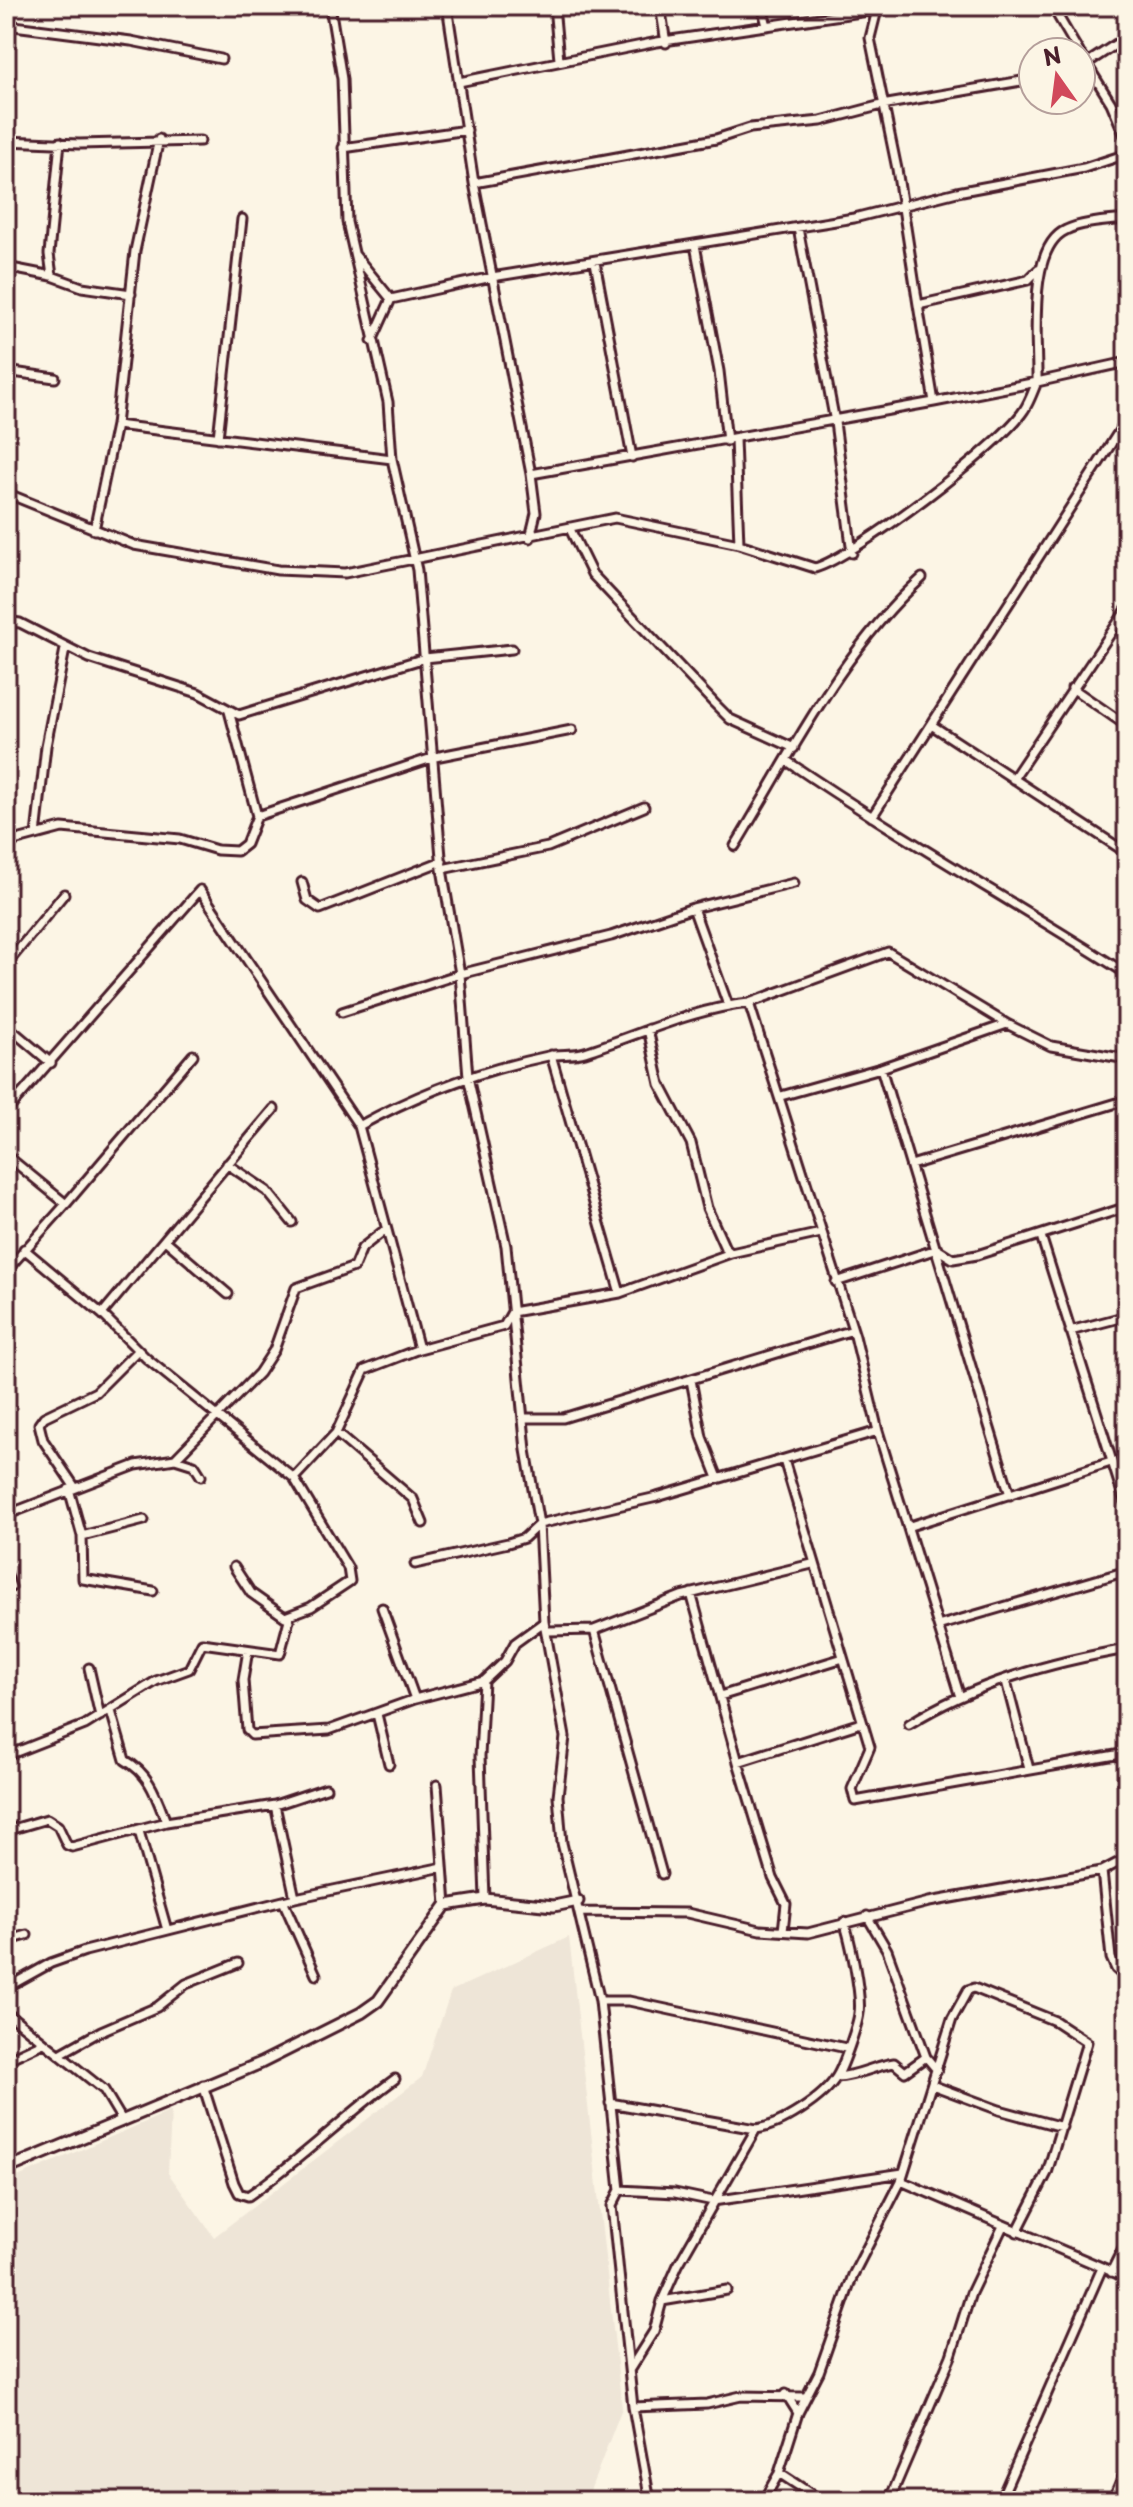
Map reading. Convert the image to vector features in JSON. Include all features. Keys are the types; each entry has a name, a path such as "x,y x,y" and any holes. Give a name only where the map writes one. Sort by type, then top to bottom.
{"street":[{"path":"330,6 342,79 347,222 388,402 392,459 415,557 435,757 442,865 460,974 468,1077 506,1246 532,1492 539,1524 544,1622 565,1737 558,1796 562,1843 600,2001 620,2190 612,2206 633,2407 650,2501"},
{"path":"447,6 474,183 531,474 536,513 530,538"},
{"path":"554,6 559,60"},
{"path":"660,6 666,43"},
{"path":"762,6 767,26"},
{"path":"1052,6 1070,36"},
{"path":"459,82 559,60 877,8 870,38 902,206 934,402"},
{"path":"6,25 131,41 221,59"},
{"path":"1097,57 1127,37"},
{"path":"474,183 716,139 750,128 821,121 882,105 1017,82"},
{"path":"1097,84 1111,103 1127,141"},
{"path":"343,148 467,130"},
{"path":"94,530 116,425 135,251 159,139"},
{"path":"6,141 79,144 159,139 200,141"},
{"path":"52,276 49,254 60,142"},
{"path":"391,299 492,277 798,228 1084,168 1127,154"},
{"path":"218,438 242,219"},
{"path":"918,305 1028,280 1038,270 1051,241 1066,230 1127,219"},
{"path":"798,228 835,422 852,553"},
{"path":"695,245 731,440 739,544"},
{"path":"353,253 391,299"},
{"path":"595,262 632,457"},
{"path":"6,267 52,276 82,287 131,294"},
{"path":"6,493 134,545 278,570 345,573 415,557 530,538 615,518 637,520 739,544 815,568 852,553 980,454 1024,411 1037,382 1038,270"},
{"path":"372,341 391,299"},
{"path":"531,474 835,422 1127,362"},
{"path":"6,371 55,378"},
{"path":"872,817 1127,419"},
{"path":"116,425 392,459"},
{"path":"570,529 592,574 730,719 794,748"},
{"path":"735,846 794,748 884,615 922,578"},
{"path":"1013,779 1127,609"},
{"path":"6,621 20,623 65,649 198,693 229,711 252,714 425,658 512,649"},
{"path":"36,835 46,746 65,649"},
{"path":"1072,688 1127,726"},
{"path":"6,843 62,828 111,830 180,839 231,852 246,844 257,816 229,711"},
{"path":"933,726 1127,853"},
{"path":"257,816 435,757 572,730"},
{"path":"787,761 1127,974"},
{"path":"302,882 301,887 313,906 332,907 442,865 548,847 644,807"},
{"path":"342,1012 460,974 611,936 693,908 794,883"},
{"path":"6,1112 200,890 359,1126 419,1349"},
{"path":"6,965 64,894"},
{"path":"693,908 728,1005"},
{"path":"359,1126 415,1095 468,1077 551,1055 581,1053 728,1005 749,1003 888,952 1007,1024 1065,1051 1127,1059"},
{"path":"749,1003 853,1330 878,1431 941,1625 960,1697"},
{"path":"781,1096 881,1068 1007,1024"},
{"path":"6,1025 51,1063"},
{"path":"648,1029 660,1084 691,1143 707,1208 725,1248 731,1253"},
{"path":"6,1271 193,1055"},
{"path":"551,1055 620,1293"},
{"path":"881,1068 1010,1495"},
{"path":"911,1165 1127,1100"},
{"path":"102,1314 274,1109"},
{"path":"6,1155 66,1204"},
{"path":"227,1164 267,1191 292,1222"},
{"path":"937,1249 953,1259 1041,1236 1127,1207"},
{"path":"175,1459 259,1373 274,1350 296,1288 354,1267 362,1248 386,1229"},
{"path":"512,1312 620,1293 731,1253 821,1233"},
{"path":"1041,1236 1127,1509"},
{"path":"165,1240 228,1294"},
{"path":"24,1249 102,1314 138,1350 294,1478 351,1577 345,1588 290,1616 274,1610 251,1593 234,1567"},
{"path":"836,1282 937,1249"},
{"path":"294,1478 336,1433 365,1370 419,1349 504,1326 512,1312"},
{"path":"1070,1331 1127,1316"},
{"path":"525,1418 563,1418 853,1330"},
{"path":"138,1350 96,1392 44,1417 39,1424 43,1440 72,1488 82,1536 83,1579 153,1591"},
{"path":"691,1380 702,1437 718,1478"},
{"path":"415,1564 438,1562 524,1538 539,1524 657,1497 878,1431"},
{"path":"336,1433 413,1499 423,1523"},
{"path":"6,1515 136,1465 175,1459 194,1465 201,1476"},
{"path":"784,1460 840,1659 870,1747 852,1789 855,1801 1126,1753 1127,1790"},
{"path":"910,1526 1111,1462"},
{"path":"82,1536 144,1520"},
{"path":"548,1631 594,1630 691,1593 812,1564"},
{"path":"941,1625 1127,1571"},
{"path":"6,1572 11,1587"},
{"path":"691,1593 773,1878 786,1904 783,1931"},
{"path":"382,1608 415,1699"},
{"path":"6,1756 111,1711 147,1686 189,1669 199,1645 282,1653 290,1616"},
{"path":"248,1650 243,1680 244,1721 252,1735 329,1730 415,1699 484,1681 505,1661 515,1643 544,1622"},
{"path":"594,1630 662,1874"},
{"path":"909,1724 960,1697 1040,1666 1127,1649"},
{"path":"720,1696 840,1659"},
{"path":"89,1668 100,1716"},
{"path":"484,1681 480,1756 485,1899"},
{"path":"1006,1681 1029,1769"},
{"path":"111,1711 125,1760 141,1769 150,1782 166,1822"},
{"path":"377,1714 389,1764"},
{"path":"738,1762 861,1723"},
{"path":"6,2169 290,2050 378,2001 446,1905 437,1785"},
{"path":"6,1831 47,1819 58,1826 67,1845 72,1847 166,1822 275,1805 326,1788"},
{"path":"275,1805 295,1898"},
{"path":"139,1831 167,1930"},
{"path":"446,1905 485,1899 687,1913 760,1930 808,1933 867,1916 1102,1871 1127,1858"},
{"path":"6,1988 68,1956 295,1898 443,1867"},
{"path":"1102,1871 1111,1958 1116,1969 1127,1979"},
{"path":"284,1903 316,1975"},
{"path":"867,1916 887,1950 926,2057 937,2070"},
{"path":"610,2103 756,2129 770,2127 794,2114 837,2077 860,2010 851,1940 844,1922"},
{"path":"6,1941 27,1935"},
{"path":"60,2054 101,2031 157,2007 186,1984 238,1963"},
{"path":"763,2501 779,2473 798,2413 819,2372 853,2275 902,2177 952,2019 968,1990 981,1989 1013,2001 1076,2032 1087,2042 1047,2173 1017,2232"},
{"path":"600,2001 629,2001 846,2048"},
{"path":"6,2012 104,2090 122,2120"},
{"path":"6,2060 43,2043"},
{"path":"837,2077 857,2076 867,2067 894,2063 905,2072 926,2057"},
{"path":"203,2085 234,2183 239,2193 248,2196 280,2174 345,2115 395,2079"},
{"path":"932,2085 999,2110 1062,2127"},
{"path":"630,2369 654,2331 662,2301 713,2201 756,2129"},
{"path":"620,2190 675,2193 713,2201 902,2177 1003,2226 1127,2278"},
{"path":"889,2501 951,2356 971,2293 1003,2226"},
{"path":"1111,2272 1127,2240"},
{"path":"1000,2501 1102,2268"},
{"path":"662,2301 727,2290"},
{"path":"633,2407 707,2404 741,2396 786,2394 806,2397"},
{"path":"786,2394 798,2413"},
{"path":"1112,2501 1127,2467"},
{"path":"779,2473 822,2501"},
{"path":"1116,2492 1127,2497"}],"shaded area":[{"path":"569,1937 622,2408 586,2501 6,2501 6,2182 171,2111 168,2173 214,2237 422,2077 451,1991"}]}
